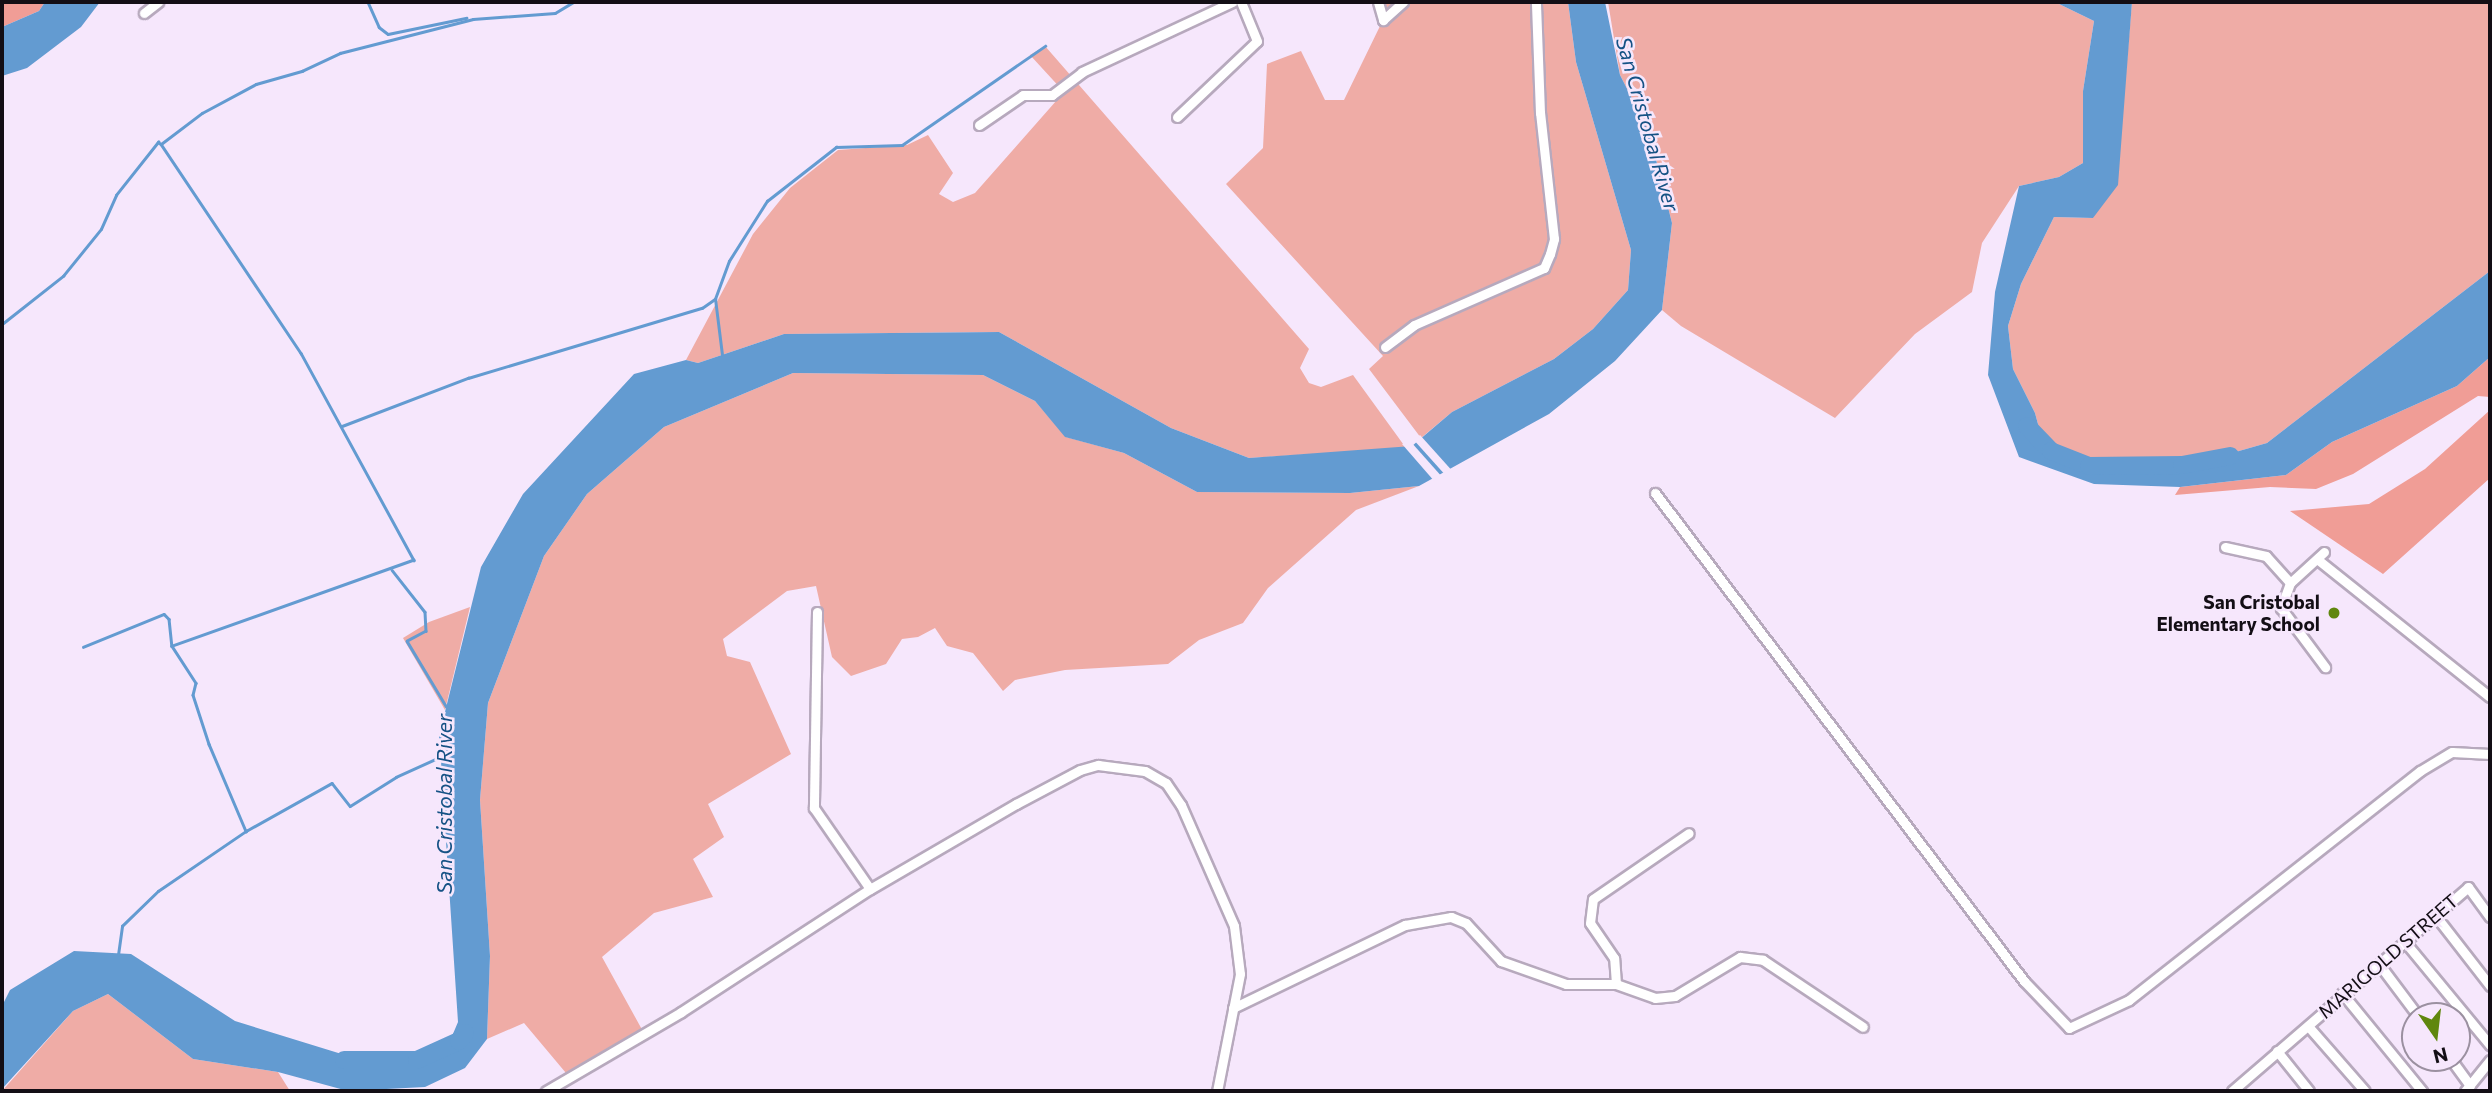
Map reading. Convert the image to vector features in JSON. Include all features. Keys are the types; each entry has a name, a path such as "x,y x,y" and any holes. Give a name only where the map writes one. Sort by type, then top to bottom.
{"street":[{"path":"144,13 158,2"},
{"path":"979,125 1023,95 1052,95 1095,66 1232,2"},
{"path":"1177,117 1257,41 1241,2"},
{"path":"1378,2 1383,20 1403,2"},
{"path":"1385,347 1414,326 1544,268 1554,239 1541,113 1536,2"},
{"path":"1655,493 2024,981 2069,1028 2129,1000 2420,771 2452,752 2490,754"},
{"path":"2225,547 2266,556 2290,583"},
{"path":"2325,667 2281,608 2290,583 2320,555 2490,697"},
{"path":"817,612 814,808 870,889"},
{"path":"546,1091 681,1012 870,889 1080,770 1098,765 1145,771 1166,783 1181,805 1234,926 1240,974 1217,1091"},
{"path":"1616,984 1614,958 1590,923 1589,908 1593,900 1689,833"},
{"name":"MARIGOLD STREET","path":"2232,1091 2342,993 2468,887 2490,917"},
{"path":"2435,915 2490,986"},
{"path":"1233,1008 1405,925 1432,917 1466,923 1502,961 1566,984 1616,984 1655,998 1675,996 1740,957 1763,960 1863,1027"},
{"path":"2405,942 2490,1045"},
{"path":"2379,964 2408,1002"},
{"path":"2342,993 2422,1091"},
{"path":"2308,1026 2365,1091"},
{"path":"2277,1051 2302,1089"},
{"path":"2458,1072 2468,1088 2490,1060"}],"shaded area":[{"path":"2,2 45,2 39,11 2,27"},
{"path":"1374,2 1568,2 1576,62 1631,250 1628,290 1593,329 1554,359 1452,412 1421,438 1369,369 1383,356 1226,184 1263,148 1267,64 1301,51 1325,100 1344,100 1381,24"},
{"path":"1608,2 2055,2 2094,21 2083,91 2083,163 2059,177 2019,186 1982,243 1972,292 1915,334 1835,418 1681,326 1662,310 1672,223 1649,132 1620,75"},
{"path":"2132,2 2490,4 2490,271 2267,443 2169,471 2078,463 2045,450 2035,413 2013,369 2008,326 2021,284 2054,217 2093,218 2125,83"},
{"path":"1045,46 1309,349 1300,368 1309,383 1321,387 1353,375 1406,448 1249,458 1171,428 999,332 784,334 698,363 686,360 753,234 790,188 838,150 907,145 928,135 953,173 939,194 953,202 975,193 1064,92 1030,55"},
{"path":"2490,357 2490,397 2478,396 2353,474 2316,489 2270,487 2175,495 2180,487 2286,475 2332,442 2457,386"},
{"path":"793,373 983,375 1035,401 1066,437 1124,453 1197,492 1350,493 1419,486 1356,510 1268,588 1243,623 1199,640 1168,664 1065,670 1015,680 1003,691 973,653 947,646 935,628 918,637 902,639 886,664 851,676 832,657 816,586 787,591 723,639 727,656 750,662 791,754 708,804 724,837 693,859 713,897 654,913 602,957 645,1035 571,1079 524,1023 487,1039 490,956 480,800 488,703 544,556 587,494 664,427"},
{"path":"2490,410 2490,478 2383,574 2290,511 2369,504 2425,469"},
{"path":"470,607 445,710 403,638 429,622"},
{"path":"108,994 193,1059 278,1072 290,1091 2,1091 73,1011"}],"water":[{"path":"45,2 100,2 81,27 27,68 2,76 2,27 39,11"},
{"path":"1568,2 1605,2 1620,75 1649,132 1672,223 1662,310 1615,361 1549,414 1419,486 1350,493 1197,492 1124,453 1065,437 1035,401 983,375 793,373 664,427 587,494 544,556 488,703 480,800 490,956 487,1039 465,1068 425,1087 348,1091 278,1072 193,1059 108,994 73,1011 2,1089 2,1006 10,990 74,951 131,954 235,1021 374,1064 417,1063 447,1048 458,1022 439,736 481,567 523,494 634,374 686,360 698,363 784,334 999,332 1171,428 1249,458 1412,446 1452,412 1554,359 1593,329 1628,290 1631,250 1576,62"},
{"path":"2055,2 2132,2 2118,185 2093,218 2054,217 2021,284 2008,326 2013,369 2035,413 2045,450 2078,463 2169,471 2267,443 2490,271 2490,357 2457,386 2332,442 2286,475 2180,487 2094,484 2019,457 1988,375 1995,292 2019,186 2059,177 2083,163 2083,91 2094,21"}],"pier":[{"path":"1420,435 1452,471 1446,476 1414,440"},
{"path":"1411,442 1443,478 1435,482 1402,444"}],"waterway":[{"path":"368,2 379,27 388,34 466,18"},
{"path":"2,324 63,276 101,229 116,195 158,142 161,144 202,113 256,84 302,71 340,53 473,19 555,13 573,2"},
{"path":"722,355 715,299 729,261 767,201 836,147 902,145 1045,46"},
{"path":"161,144 301,353 414,560 172,646"},
{"path":"342,426 468,378 702,308 715,299"},
{"name":"San Cristobal River","path":"2027,426 2051,451 2089,466 2182,465 2230,456"},
{"path":"392,570 425,612 426,631 407,641 446,706"},
{"path":"83,647 164,614 169,619 172,646 196,683 193,695 209,744 246,831"},
{"path":"118,955 122,926 158,891 246,831 332,783 350,806 396,777 442,756"},
{"name":"San Cristobal River","path":"344,1060 417,1060 459,1041 465,1033"}],"place":[{"name":"San Cristobal Elementary School","path":"2334,613"}]}
